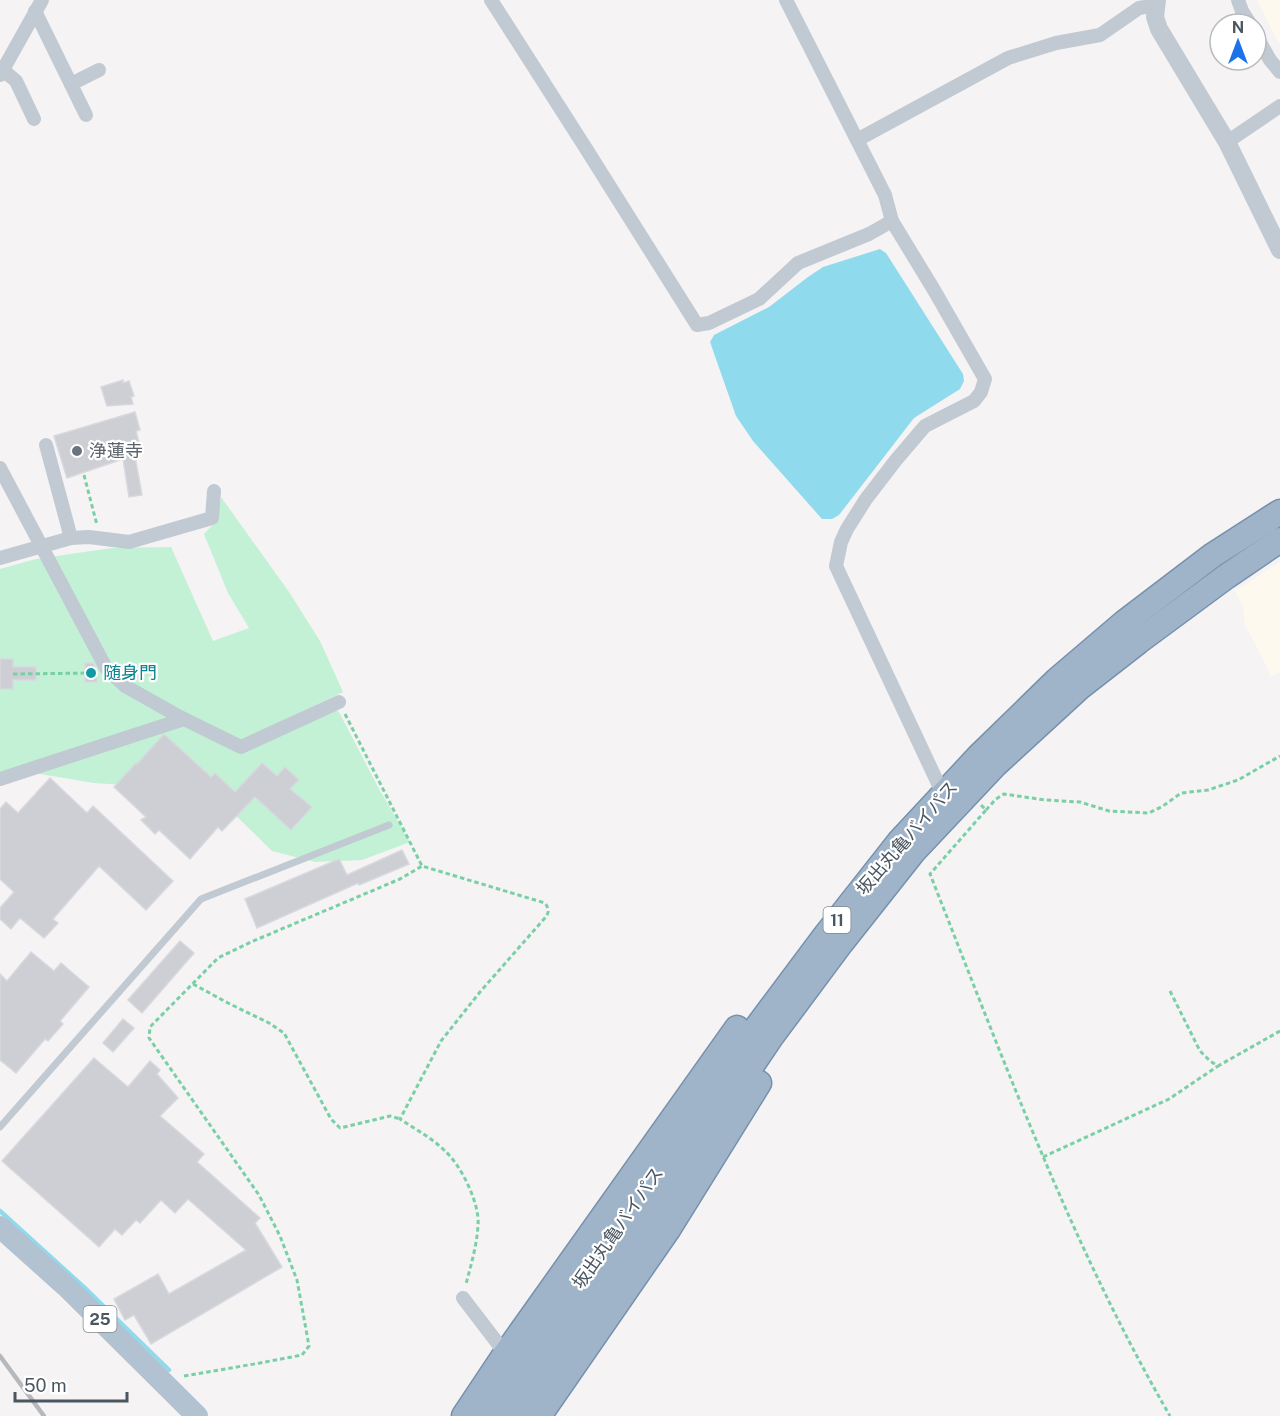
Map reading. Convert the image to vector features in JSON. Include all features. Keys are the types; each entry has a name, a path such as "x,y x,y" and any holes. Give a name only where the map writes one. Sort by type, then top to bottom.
{"highway":[{"name":"坂出丸亀バイパス","path":"489,1416 757,1027 899,842 979,756 1057,680 1125,622 1213,555 1280,512"},
{"name":"坂出丸亀バイパス","path":"534,1414 771,1037 840,943 913,852 977,802 995,765 1080,687 1218,582 1280,540"},
{"path":"464,1416 727,1041 823,922 899,842"}],"main road":[{"name":"25","path":"0,1227 68,1287 196,1416"}],"street":[{"path":"491,0 697,325 709,323 759,299 798,263 869,234 892,221"},
{"path":"786,0 885,195 892,221 985,379 981,392 974,401 925,426 896,460 866,499 847,529 841,542 836,566 943,794"},
{"path":"857,140 1008,58 1056,43 1100,35 1139,8 1157,2 1155,17 1159,29 1227,142 1280,250"},
{"path":"34,119 16,81 1,73 39,5"},
{"path":"39,5 86,115"},
{"path":"1268,56 1280,72"},
{"path":"71,84 99,70"},
{"path":"1227,142 1280,106"},
{"path":"46,445 71,538"},
{"path":"0,468 106,668 125,686 241,747 339,702"},
{"path":"0,558 71,538 89,537 129,542 212,518 214,491"},
{"path":"0,779 184,719"},
{"path":"463,1298 499,1345 506,1359"}],"lane":[{"path":"0,1127 201,899 389,825"}],"path":[{"path":"84,475 100,538"},
{"path":"13,674 112,673"},
{"path":"339,702 422,866 545,903 549,908 549,913 441,1041 400,1119"},
{"path":"1170,1416 1121,1327 1043,1157 930,874 977,802 996,799 1004,794 1080,802 1109,811 1149,813 1182,793 1208,790 1238,780 1280,756"},
{"path":"162,1380 302,1354 309,1346 297,1280 280,1236 259,1195 149,1038 150,1027 218,958 400,879 422,866"},
{"path":"193,984 284,1033 331,1119 340,1128 390,1116 400,1119 428,1137 447,1153 460,1171 474,1198 478,1223 463,1298"},
{"path":"1170,991 1200,1051 1218,1066"},
{"path":"1043,1157 1169,1099 1218,1066 1280,1031"}],"shaded area":[{"path":"1257,0 1280,0 1280,44 1268,22 1268,12 1263,12"},
{"path":"1280,562 1280,672 1271,677 1245,625 1243,607 1235,591"}],"green space":[{"path":"221,497 289,592 320,641 343,692 248,737 336,710 410,842 362,860 315,862 272,851 217,797 171,788 94,783 16,770 0,773 0,569 36,559 112,548 171,547 213,641 249,628 228,593 204,534 217,520"}],"water":[{"path":"880,249 886,253 963,374 964,381 960,389 914,418 839,515 832,519 822,519 753,441 736,416 710,342 714,335 769,307 823,267"}],"building":[{"path":"123,380 123,383 129,381 134,396 131,397 133,404 107,406 101,387"},
{"path":"135,412 140,430 136,431 141,450 134,451 142,495 129,497 123,459 67,478 54,436"},
{"path":"0,659 13,659 13,667 36,667 36,680 13,680 13,689 0,689"},
{"name":"随身門","path":"85,663 93,663 97,671 97,682 85,682"},
{"path":"163,735 211,777 215,773 235,792 262,763 277,776 285,767 299,780 290,789 312,807 291,830 255,797 222,831 218,827 190,859 159,830 155,834 141,820 146,817 114,787"},
{"path":"50,778 87,813 93,806 173,881 146,910 99,866 53,919 58,923 44,938 20,918 11,929 0,919 0,908 14,892 0,879 0,809 6,802 18,813"},
{"path":"402,850 409,864 359,885 358,883 257,928 245,899 339,859 347,875"},
{"path":"180,941 194,953 142,1013 128,1000"},
{"path":"31,952 54,971 61,963 89,987 60,1021 63,1024 48,1041 45,1039 16,1073 0,1060 0,974 7,981"},
{"path":"123,1019 134,1028 113,1052 103,1043"},
{"path":"94,1058 128,1087 150,1061 160,1070 157,1074 178,1098 160,1116 204,1154 197,1162 260,1218 255,1223 282,1267 151,1344 134,1315 125,1320 114,1299 158,1274 169,1294 246,1250 188,1199 175,1213 161,1200 140,1223 136,1220 122,1235 115,1229 99,1247 2,1161"}],"waterway":[{"path":"0,1211 87,1290 169,1370"}],"railway":[{"path":"0,1356 44,1416"}],"place":[{"name":"浄蓮寺","path":"77,451"},
{"name":"随身門","path":"91,673"}]}
